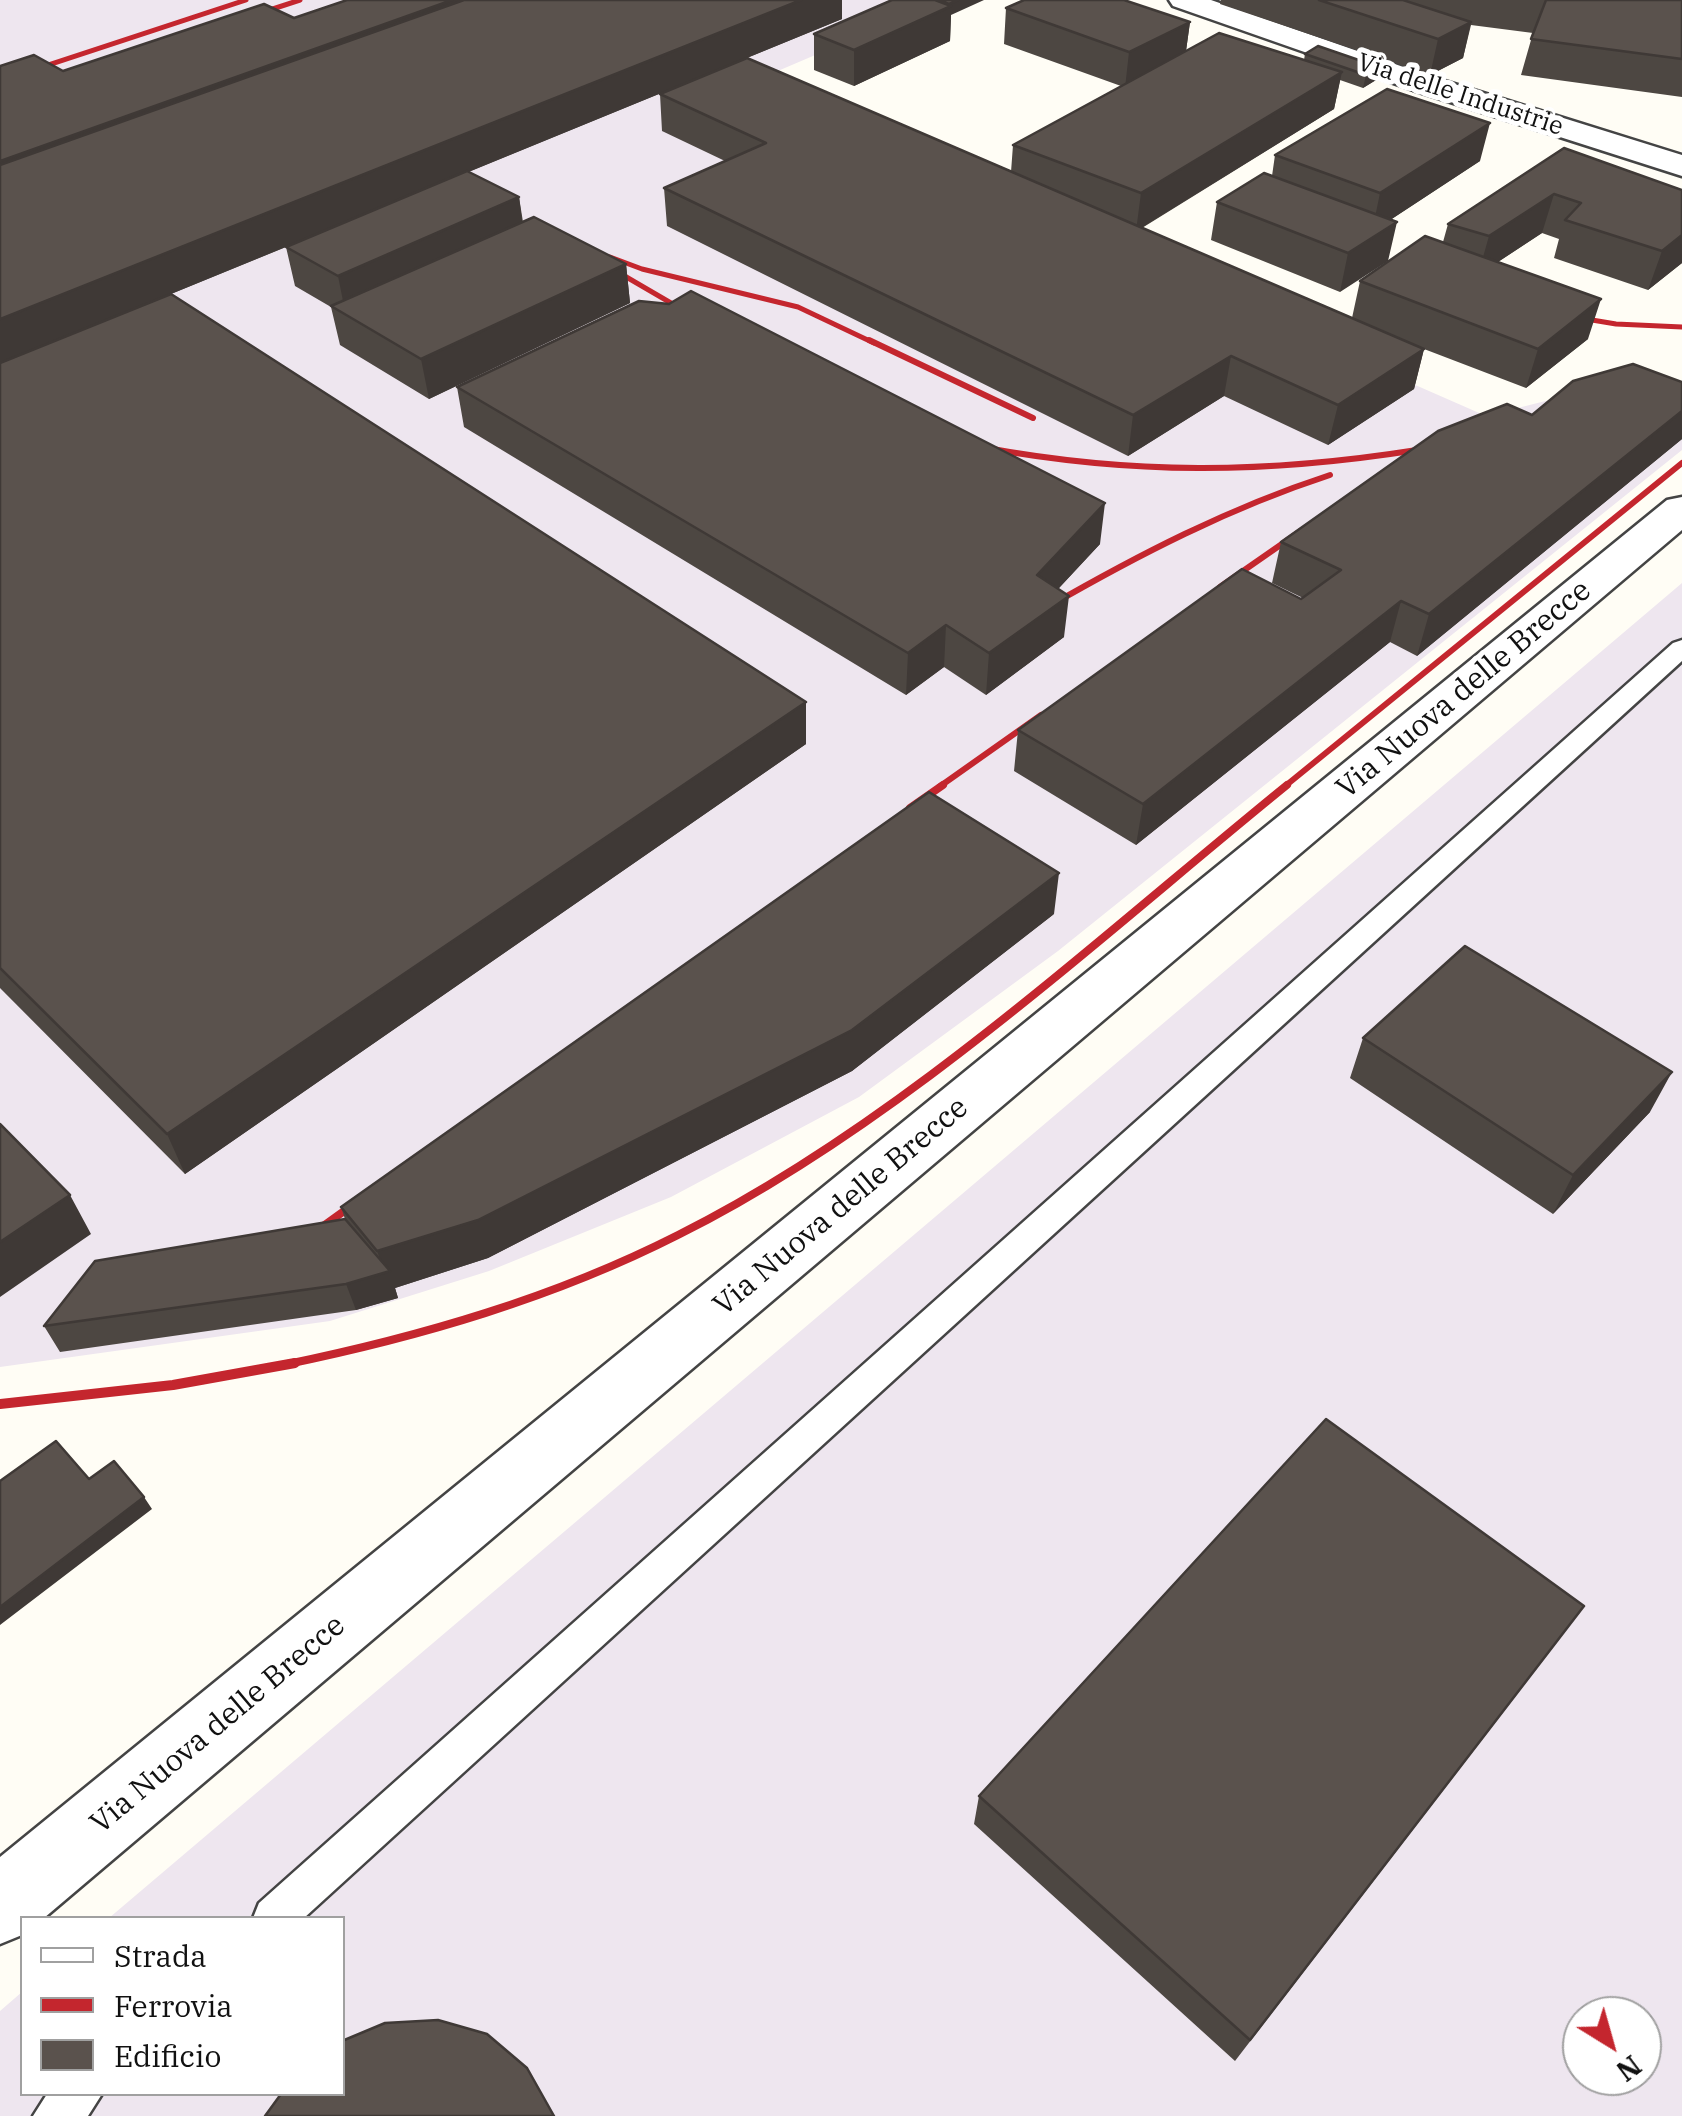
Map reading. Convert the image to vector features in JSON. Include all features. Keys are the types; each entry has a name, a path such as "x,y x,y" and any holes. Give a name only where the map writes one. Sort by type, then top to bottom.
{"street":[{"name":"Via delle Industrie","path":"1182,0 1424,84 1682,166"},
{"name":"Via Nuova delle Brecce","path":"0,1906 1682,509"}],"lane":[{"path":"276,1916 1682,648"},
{"path":"55,2116 78,2096"}],"shaded area":[{"path":"0,0 944,0 738,88 1486,416 1597,388 1682,423 1682,450 1058,951 859,1097 671,1197 489,1271 330,1321 0,1367"},
{"path":"1682,583 1682,2116 0,2116 0,2011 20,1994 20,2096 345,2096 345,1916 111,1916"}],"building":[{"path":"347,0 452,0 0,161 0,66 34,55 63,71 264,4 294,18"},
{"path":"464,0 801,0 0,319 0,165"},
{"path":"892,0 935,0 951,6 854,50 814,34"},
{"path":"1024,0 1124,0 1190,22 1129,52 1006,8"},
{"path":"1319,0 1403,0 1471,22 1438,39"},
{"path":"1546,0 1682,0 1682,59 1531,39"},
{"path":"1219,33 1342,72 1141,193 1013,145"},
{"path":"1318,46 1379,67 1366,75 1305,54"},
{"path":"747,58 1424,349 1338,405 1231,356 1133,415 664,188 766,143 660,94"},
{"path":"1387,89 1490,123 1380,193 1275,155"},
{"path":"1564,148 1682,190 1682,235 1662,251 1565,220 1581,203 1554,194 1489,236 1448,224"},
{"path":"467,171 519,197 338,276 286,247"},
{"path":"1264,173 1397,222 1348,253 1217,202"},
{"path":"534,217 626,264 421,359 331,306"},
{"path":"1425,236 1601,299 1538,349 1360,281"},
{"path":"691,291 1105,503 1037,575 1069,596 989,653 946,625 908,653 457,387 639,301 669,304"},
{"path":"171,294 806,702 167,1134 0,968 0,363"},
{"path":"1633,364 1682,382 1682,411 1429,614 1401,601 1143,804 1018,730 1242,569 1301,599 1341,570 1281,542 1438,431 1507,404 1532,415 1573,381"},
{"path":"929,792 1059,873 852,1030 478,1220 377,1251 341,1207"},
{"path":"1465,946 1672,1072 1573,1175 1363,1038"},
{"path":"0,1124 70,1195 0,1242"},
{"path":"345,1219 390,1271 346,1284 44,1326 95,1261"},
{"path":"1326,1419 1584,1606 1250,2040 979,1796"},
{"path":"56,1441 89,1479 114,1461 144,1497 0,1607 0,1481"},
{"path":"438,2020 487,2034 527,2068 554,2116 265,2116 280,2096 345,2096 345,2040 385,2023"}],"railway":[{"path":"0,81 246,0"},
{"path":"248,17 300,0"},
{"path":"610,257 642,269 798,307 874,343"},
{"path":"604,264 695,317"},
{"path":"1568,316 1616,324 1682,327"},
{"path":"869,340 1033,418"},
{"path":"981,447 1091,463 1199,468 1306,464 1417,450"},
{"path":"1284,787 1682,463"},
{"path":"1046,608 1185,534 1330,475"},
{"path":"1220,587 1302,530"},
{"path":"939,787 1041,715"},
{"path":"910,808 943,785"},
{"path":"283,1365 435,1328 583,1278 678,1235 759,1190 839,1140 993,1027 1287,785"},
{"path":"308,1237 365,1196"},
{"path":"0,1404 173,1385 295,1363"}]}
